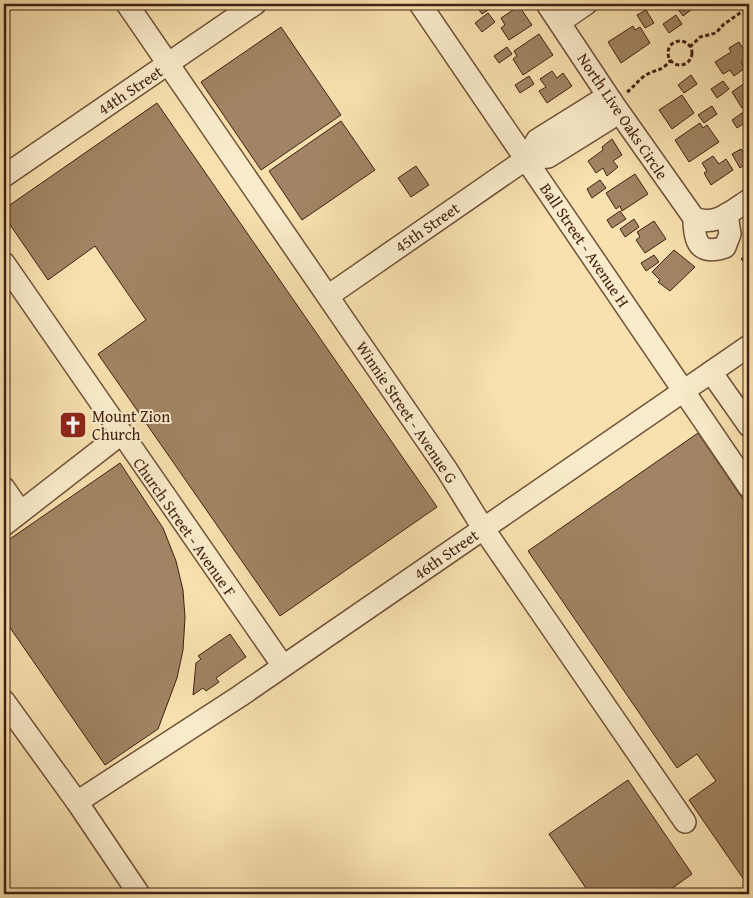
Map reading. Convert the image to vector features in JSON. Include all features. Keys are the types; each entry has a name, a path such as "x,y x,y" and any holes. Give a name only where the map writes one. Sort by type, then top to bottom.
{"street":[{"name":"Winnie Street - Avenue G","path":"127,4 447,470 483,528 685,822"},
{"name":"44th Street","path":"4,176 256,4"},
{"name":"Ball Street - Avenue H","path":"420,4 749,487"},
{"name":"North Live Oaks Circle","path":"547,4 612,102 699,220"},
{"path":"560,22 586,4"},
{"name":"45th Street","path":"328,296 526,159 540,138 598,102 612,102"},
{"path":"727,214 730,234 725,247 715,251 700,247 694,237 699,220 717,220 749,200"},
{"name":"Church Street - Avenue F","path":"4,262 283,666"},
{"name":"46th Street","path":"77,802 142,761 283,666 749,346"},
{"path":"711,372 749,426"},
{"path":"4,525 121,434"},
{"path":"4,488 20,511"},
{"path":"4,701 77,802 139,894"}],"path":[{"path":"690,47 700,37 716,33 724,24 749,7"},
{"path":"612,102 649,73 659,72 665,68 671,60 669,49 673,43 684,42 690,47 692,54 688,61 681,65 671,60"}],"building":[{"path":"475,4 497,4 482,14"},
{"path":"674,4 699,4 683,16"},
{"path":"519,6 532,25 509,40 501,28 505,25 501,18"},
{"path":"646,10 654,23 645,28 637,15"},
{"path":"488,13 495,22 482,32 475,23"},
{"path":"676,15 682,24 669,33 663,24"},
{"path":"633,26 635,30 640,27 650,43 621,63 608,42"},
{"path":"281,27 341,115 261,170 201,82"},
{"path":"539,34 553,55 523,75 513,59 517,56 514,51"},
{"path":"739,42 748,57 741,62 745,68 734,76 730,70 723,74 715,62 731,52 729,48"},
{"path":"507,47 512,54 499,63 494,56"},
{"path":"552,71 557,78 563,73 572,86 547,103 539,91 546,87 540,79"},
{"path":"691,75 697,84 684,93 678,85"},
{"path":"529,76 534,84 520,93 515,85"},
{"path":"749,80 749,109 747,106 742,108 732,92"},
{"path":"723,81 729,89 717,98 711,89"},
{"path":"682,95 694,113 672,129 659,110"},
{"path":"157,103 437,507 280,616 98,354 146,320 95,246 48,280 4,216 4,209"},
{"path":"712,106 717,114 704,123 698,115"},
{"path":"745,111 749,120 737,128 732,120"},
{"path":"341,121 375,170 302,220 269,171"},
{"path":"700,123 703,128 707,125 719,142 689,162 675,140"},
{"path":"612,139 622,155 613,161 618,167 607,176 603,168 596,173 588,161 603,150 602,147"},
{"path":"741,149 749,162 740,168 732,154"},
{"path":"713,156 719,164 726,159 733,170 711,185 704,173 707,171 702,163"},
{"path":"416,166 429,185 411,197 398,178"},
{"path":"635,174 648,194 622,211 620,206 616,209 606,193"},
{"path":"600,180 606,188 592,198 587,189"},
{"path":"620,211 626,219 612,228 607,220"},
{"path":"634,219 639,227 625,237 620,229"},
{"path":"654,221 666,239 645,253 636,240 640,237 637,232"},
{"path":"674,250 695,267 670,291 658,282 660,280 652,272"},
{"path":"749,252 749,268 741,259"},
{"path":"654,255 659,262 646,271 641,263"},
{"path":"698,433 749,508 749,887 689,800 716,781 697,754 677,768 528,551"},
{"path":"120,463 163,528 176,561 183,590 185,618 183,650 177,678 158,729 105,765 4,619 4,543"},
{"path":"230,634 246,657 216,678 219,682 206,691 203,688 193,695 196,663 201,659 198,656"},
{"path":"628,780 692,874 664,894 590,894 549,834"}],"place":[{"name":"Mount Zion Church","path":"73,425"}]}
